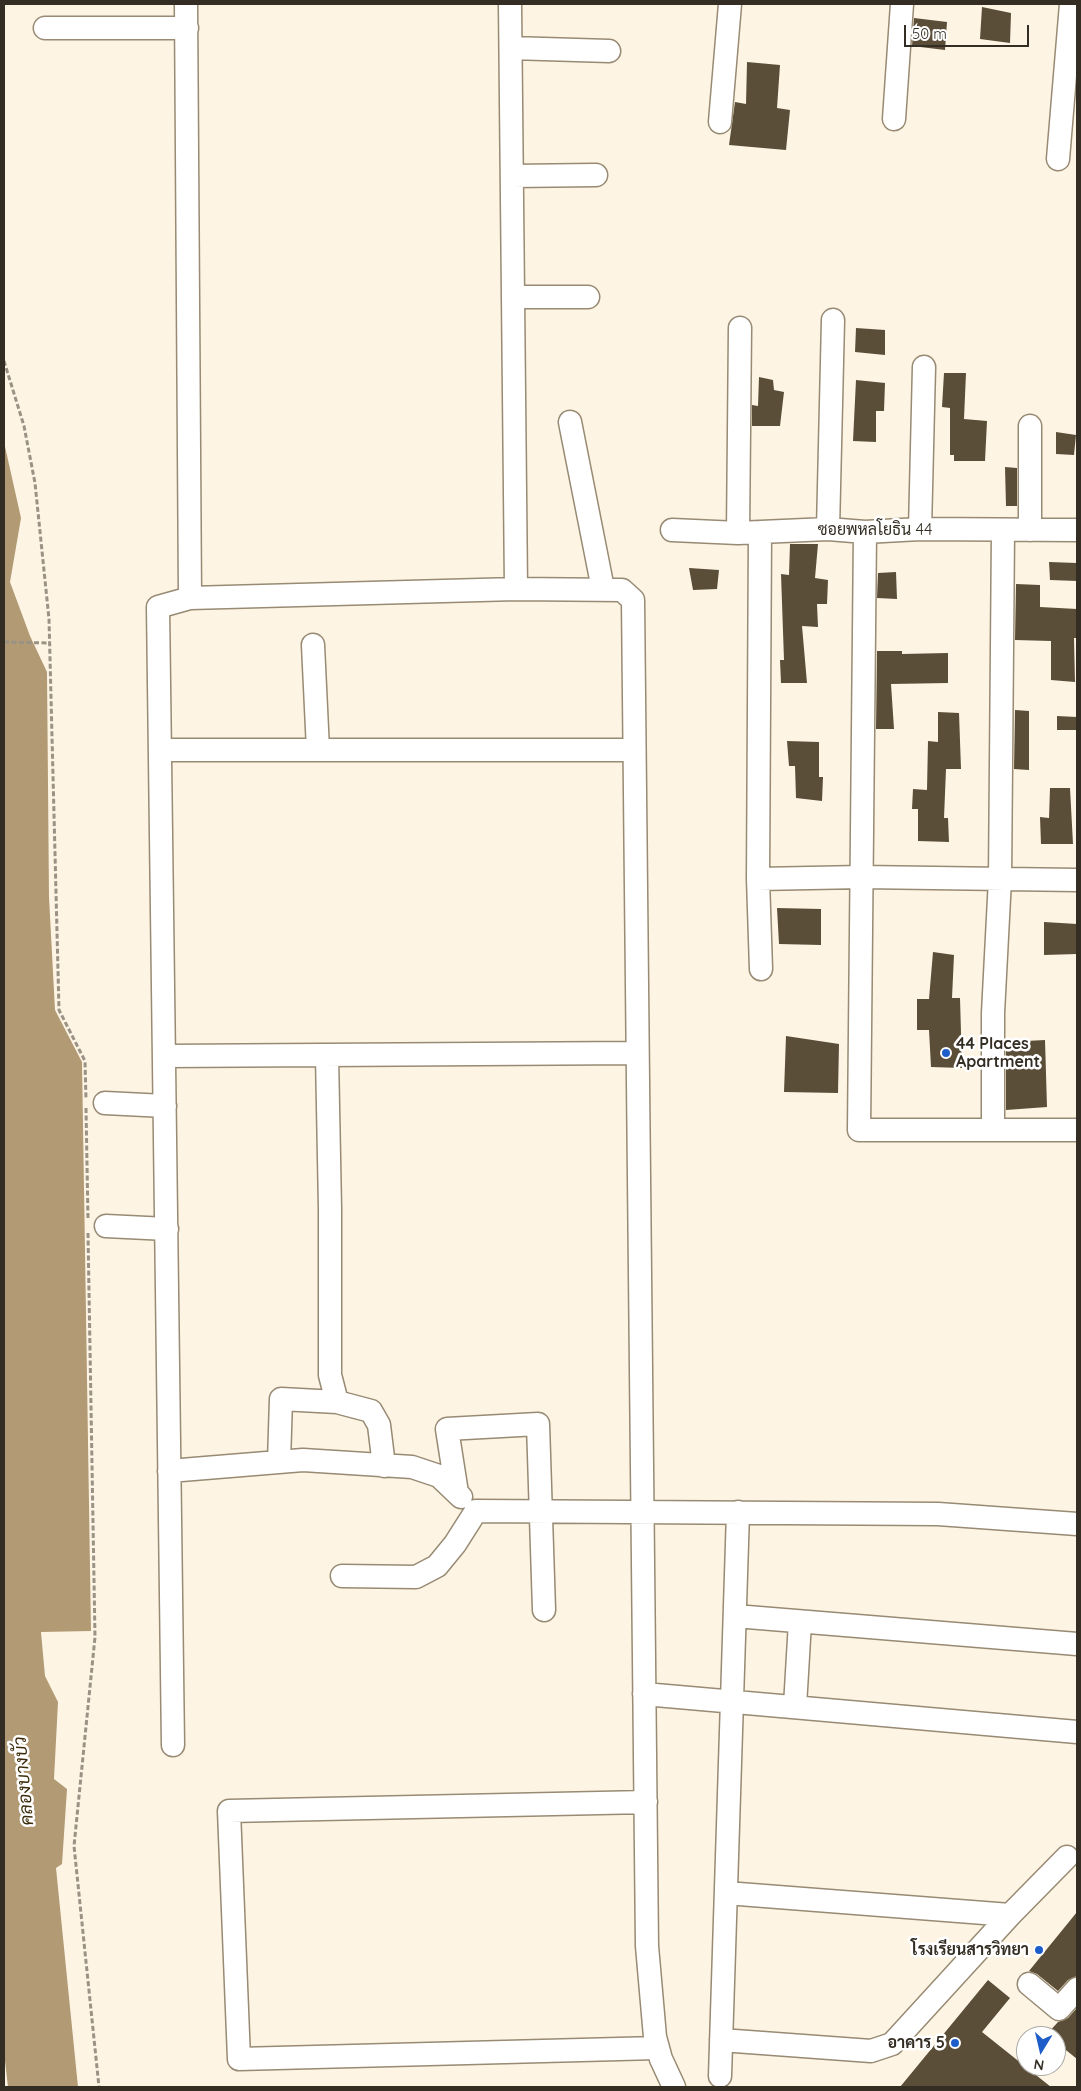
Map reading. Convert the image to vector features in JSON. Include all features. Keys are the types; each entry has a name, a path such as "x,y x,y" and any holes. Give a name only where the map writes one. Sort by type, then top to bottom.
{"street":[{"path":"186,4 190,598"},
{"path":"510,4 516,589"},
{"path":"720,122 730,4"},
{"path":"894,119 902,4"},
{"path":"1058,160 1071,4"},
{"path":"45,28 187,28"},
{"path":"511,48 609,51"},
{"path":"512,176 596,175"},
{"path":"514,297 588,297"},
{"path":"828,530 833,320"},
{"path":"738,534 740,328"},
{"path":"920,529 924,367"},
{"path":"570,422 603,590"},
{"path":"1030,426 1030,530"},
{"name":"ซอยพหลโยธิน 44","path":"672,530 738,534 828,530 865,532 920,529 1077,530"},
{"path":"993,1130 993,1013 1000,878 1003,531"},
{"path":"760,532 758,879 761,969"},
{"path":"865,532 859,1130 1077,1130"},
{"path":"173,1745 158,606 190,598 516,589 622,590 633,600 647,1946 657,2048 674,2087"},
{"path":"314,645 318,750"},
{"path":"160,750 634,750"},
{"path":"758,879 862,877 1077,880"},
{"path":"165,1056 637,1053"},
{"path":"327,1055 330,1375 337,1402"},
{"path":"105,1103 165,1106"},
{"path":"94,1225 167,1229"},
{"path":"279,1462 281,1399 337,1402 371,1411 379,1425 384,1466"},
{"path":"457,1493 447,1429 538,1424 544,1610"},
{"path":"170,1471 302,1460 412,1467 439,1476 476,1511 641,1510 938,1514 1077,1524"},
{"path":"342,1576 416,1577 437,1566 455,1544 476,1511"},
{"path":"720,2076 738,1512"},
{"path":"735,1616 1077,1644"},
{"path":"795,1706 800,1622"},
{"path":"644,1694 732,1700 1077,1732"},
{"path":"646,1802 229,1811 238,2049 239,2059 657,2048"},
{"path":"721,2040 871,2051 887,2047 899,2039 1010,1915 1067,1857"},
{"path":"726,1893 1010,1915"},
{"path":"1029,1984 1059,2009 1077,1989"}],"path":[{"path":"4,361 24,426 35,483 49,619 59,1010 85,1061 94,1225 95,1637 74,1846 99,2087"},
{"path":"4,642 50,643"}],"water":[{"name":"คลองบางบัว","path":"4,442 21,518 10,582 30,636 47,672 49,897 55,1010 82,1062 91,1631 41,1632 45,1676 58,1702 54,1779 67,1789 62,1864 56,1868 78,2087 8,2087 4,2052"}],"building":[{"path":"982,7 1011,13 1010,43 980,39"},
{"path":"914,18 947,22 945,50 912,46"},
{"path":"747,62 780,65 777,108 790,110 786,150 729,145 735,102 746,104"},
{"path":"856,328 885,330 885,355 855,352"},
{"path":"944,373 966,373 964,419 987,421 985,461 954,461 954,455 950,455 950,408 942,407"},
{"path":"759,377 773,380 774,390 784,392 780,426 752,426 752,405 758,406"},
{"path":"856,380 885,383 884,411 876,411 876,442 853,441"},
{"path":"1056,432 1076,435 1074,455 1056,454"},
{"path":"1005,467 1017,468 1017,506 1006,506"},
{"path":"790,544 818,544 815,578 828,580 827,604 817,604 818,627 802,626 807,683 781,683 780,660 784,660 781,574 789,575"},
{"path":"1049,562 1077,563 1077,581 1050,580"},
{"path":"689,568 719,570 717,589 693,590"},
{"path":"896,572 897,599 877,598 878,573"},
{"path":"1016,584 1040,585 1040,607 1077,609 1077,638 1074,638 1075,682 1051,680 1051,641 1015,640"},
{"path":"877,651 902,651 902,654 948,653 948,683 891,684 894,729 876,729"},
{"path":"1015,710 1029,711 1029,770 1014,769"},
{"path":"938,712 959,713 961,769 946,769 944,818 948,818 949,842 918,841 918,809 912,809 913,789 927,790 928,741 938,742"},
{"path":"1057,716 1077,717 1077,730 1057,730"},
{"path":"787,741 819,742 819,777 823,777 822,801 796,798 795,766 789,766"},
{"path":"1050,788 1070,788 1073,844 1041,844 1040,817 1049,818"},
{"path":"777,908 821,909 821,945 779,944"},
{"path":"1044,922 1077,924 1077,954 1044,955"},
{"path":"933,952 954,955 952,998 960,998 962,1068 931,1067 929,1030 917,1030 917,999 929,999"},
{"path":"786,1036 839,1044 838,1093 784,1092"},
{"path":"1045,1040 1047,1107 1006,1110 1006,1042"},
{"path":"1077,1912 1077,1976 1068,1980 1058,1991 1037,1974 1029,1971"},
{"path":"988,1980 1010,1998 982,2032 1016,2059 1016,2076 1037,2076 1051,2087 900,2087"},
{"path":"1077,2008 1077,2059 1066,2050 1066,2026 1054,2026 1058,2022 1068,2018"}],"place":[{"name":"44 Places Apartment","path":"946,1053"},
{"name":"โรงเรียนสารวิทยา","path":"1039,1950"},
{"name":"อาคาร 5","path":"955,2043"}]}
